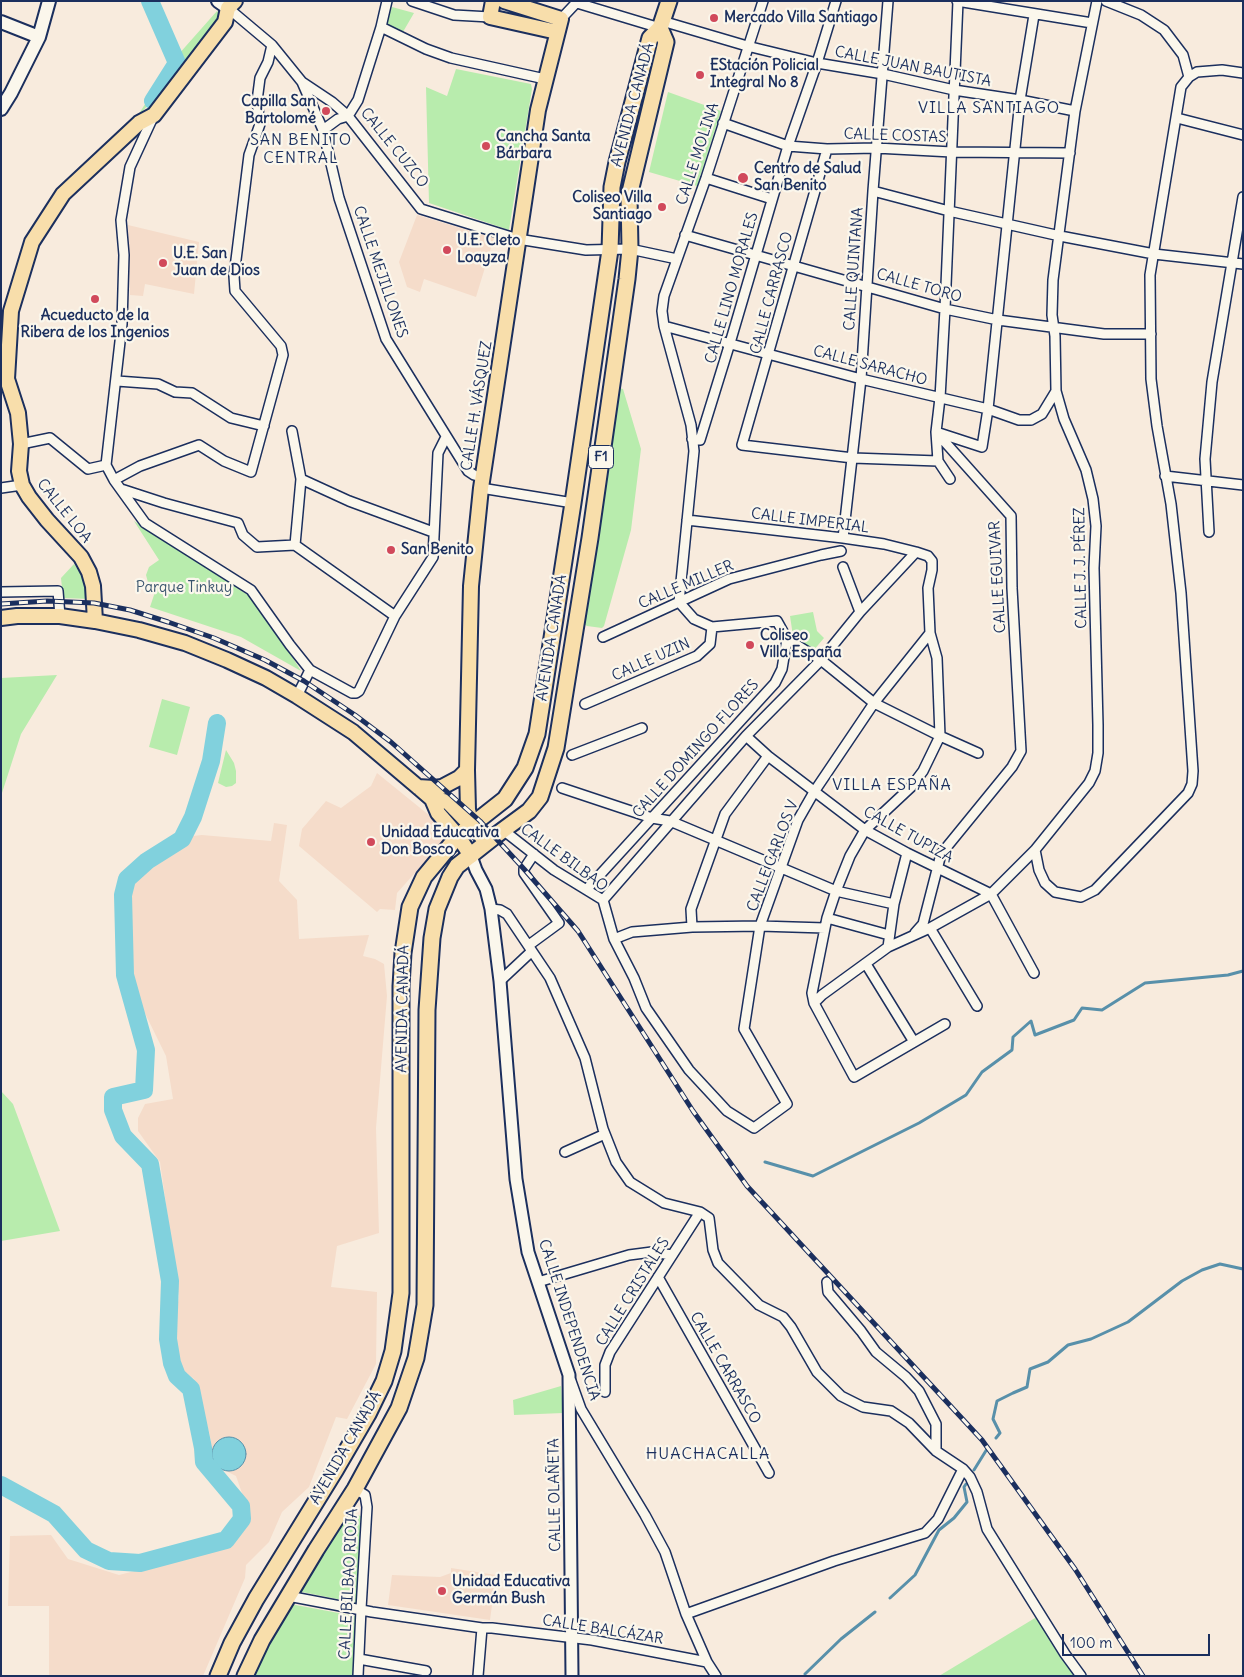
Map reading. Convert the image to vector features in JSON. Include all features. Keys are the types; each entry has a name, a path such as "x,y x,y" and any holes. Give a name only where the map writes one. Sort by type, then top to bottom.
{"highway":[{"name":"AVENIDA CANADÁ","path":"218,1676 232,1643 256,1599 368,1414 384,1381 393,1351 401,1293 401,986 410,907 424,877 458,836 506,799 525,768 537,734 610,250 612,187 616,162 650,38 661,25 669,1"},
{"name":"AVENIDA CANADÁ","path":"245,1676 262,1640 288,1596 360,1492 399,1408 416,1358 425,1305 427,1010 432,938 437,908 450,876 458,866 523,816 540,797 556,748 590,538 630,249 629,196 666,42 661,25"},
{"path":"506,799 523,816"}],"main road":[{"path":"1,108 12,93 39,37 49,1"},
{"path":"493,1 490,17 559,26"},
{"path":"504,1 559,26"},
{"path":"154,115 225,22 227,3"},
{"path":"1,22 39,37"},
{"name":"CALLE H. VÁSQUEZ","path":"472,826 468,810 467,770 471,586 481,482 538,110 559,26"},
{"name":"CALLE LOA","path":"94,620 94,586 81,557 41,512 22,485 19,471 21,444 18,413 8,379 11,311 32,242 63,194 139,123 154,115"},
{"path":"1,618 60,616 94,620 185,643 251,671 297,696 353,732 432,799 438,813 458,836 471,856"},
{"path":"418,787 442,787 459,778 467,770"},
{"path":"432,799 448,802 487,842"}],"street":[{"path":"323,130 338,119 348,116 358,100 388,1"},
{"path":"412,1 454,15 490,17"},
{"name":"CALLE MOLINA","path":"677,259 706,178 763,1"},
{"name":"CALLE LINO MORALES","path":"696,440 730,343 788,146 836,1"},
{"name":"CALLE QUINTANA","path":"843,538 861,379 872,191 888,1"},
{"path":"950,479 938,461 936,432 940,398 945,309 958,1 1034,15 1092,23"},
{"name":"CALLE J. J. PÉREZ","path":"814,1004 822,995 888,947 930,928 991,894 1035,850 1089,783 1095,771 1098,753 1094,568 1096,526 1093,499 1086,470 1064,419 1056,391 1052,315 1053,280 1076,111 1097,1"},
{"path":"1106,1 1141,15 1164,30 1183,55 1189,77"},
{"path":"559,26 577,2"},
{"name":"CALLE JUAN BAUTISTA","path":"577,2 661,25 817,63 883,74 954,90 1076,111"},
{"name":"CALLE CUZCO","path":"227,3 272,45 302,82 332,102 348,116 421,209 518,239 586,250 610,250"},
{"path":"936,432 982,447 998,320 1020,100 1034,15"},
{"path":"381,27 426,50 451,58 545,79"},
{"path":"114,480 140,466 199,445 224,461 251,472 283,356 281,346 235,291 234,276 248,156 260,124 257,101 260,78 268,62 272,45"},
{"path":"1035,850 1039,870 1045,883 1055,892 1081,897 1095,890 1188,793 1192,784 1193,771 1181,592 1171,504 1151,378 1150,275 1181,87 1189,77 1197,72 1208,70 1243,73"},
{"name":"CALLE MEJILLONES","path":"302,82 323,130 339,198 386,339 446,437 468,471 481,482 573,503"},
{"path":"154,115 130,167 122,220 124,297 117,381 106,465 120,489 145,523 251,590 310,670 352,693 356,693 359,691 395,616 433,557 438,453 446,437"},
{"path":"1177,118 1243,135"},
{"name":"CALLE COSTAS","path":"723,123 788,146 827,149 876,148 952,152 1070,153"},
{"name":"CALLE CARRASCO","path":"827,149 770,354 742,445 853,458"},
{"path":"706,178 772,199"},
{"path":"872,191 949,211 1060,236 1154,254 1243,264"},
{"path":"1209,532 1205,459 1212,382 1243,198"},
{"path":"1236,232 1243,242"},
{"name":"CALLE TORO","path":"685,235 945,309 998,320 1104,334 1151,334"},
{"path":"610,250 630,249 677,259 664,296 662,311 664,326 696,440 678,602 694,619 712,627 777,620 787,639 821,660 874,703 940,736 978,752"},
{"name":"CALLE SARACHO","path":"664,326 861,379 1000,412 1007,417 1019,420 1031,420 1042,414 1056,391"},
{"path":"117,381 158,384 175,392 192,393 231,418 264,426"},
{"path":"292,431 301,480 295,545"},
{"name":"CALLE EGUIVAR","path":"913,935 922,924 941,854 1012,767 1021,751 1012,588 1011,516 936,432"},
{"path":"21,444 50,438 88,469 106,465"},
{"path":"853,458 938,461"},
{"path":"1166,476 1243,485"},
{"path":"301,480 348,501 433,532"},
{"path":"1,488 22,485"},
{"path":"120,489 238,523 243,535 257,547 295,545 395,616"},
{"name":"CALLE IMPERIAL","path":"687,520 884,544 928,556 932,561 928,588 930,633"},
{"name":"CALLE MILLER","path":"603,637 729,579 841,551"},
{"path":"602,900 746,736 821,660 860,612 916,552"},
{"path":"843,567 860,612"},
{"path":"1,592 58,591 60,616"},
{"name":"CALLE UZIN","path":"585,704 697,656 710,644 712,627"},
{"path":"930,633 937,658 940,736 923,771 911,787 865,830 850,856 836,890 826,923 812,993 814,1004 854,1077 946,1024"},
{"name":"CALLE CARLOS V","path":"754,1128 787,1104 744,1029 760,926 780,868 798,820 814,792 874,703 930,633"},
{"name":"CALLE DOMINGO FLORES","path":"588,889 775,683 782,669 787,639"},
{"path":"297,696 310,670"},
{"path":"572,755 642,728"},
{"name":"CALLE TUPIZA","path":"746,736 768,756 865,830 991,894"},
{"path":"692,927 692,909 725,814 768,756"},
{"path":"562,788 652,818 670,821 836,890 894,904"},
{"name":"CALLE BILBAO","path":"503,830 554,870 588,889 602,900 614,939 634,978 646,1008 688,1070 727,1111 754,1128"},
{"path":"888,947 894,904 907,853"},
{"path":"500,981 530,948 559,923 524,873 524,869 534,854"},
{"name":"CALLE INDEPENDENCIA","path":"471,856 486,889 491,909 500,981 516,1179 528,1252 581,1409 665,1552 686,1614 707,1662 716,1676"},
{"path":"991,894 1034,973"},
{"path":"491,909 500,910 506,914 550,978 585,1058 605,1134 616,1162 630,1182 664,1203 700,1212 709,1218 713,1250 718,1263 759,1305 783,1317 791,1327 817,1372 841,1396 863,1407 891,1412 909,1423 936,1451 970,1477 977,1492 987,1529 1065,1654 1081,1676"},
{"path":"614,939 632,932 692,927 826,923 889,935"},
{"path":"930,928 977,1006"},
{"path":"866,964 914,1042"},
{"path":"565,1152 605,1134"},
{"name":"CALLE CRISTALES","path":"605,1392 605,1365 610,1352 700,1212"},
{"path":"538,1282 629,1256 652,1252 672,1255"},
{"name":"CALLE CARRASCO","path":"658,1277 769,1473"},
{"path":"827,1282 828,1292 862,1331 876,1352 906,1377 919,1391 936,1424 936,1451"},
{"name":"CALLE OLAÑETA","path":"569,1375 572,1676"},
{"path":"686,1614 834,1561 925,1533 938,1519 963,1470"},
{"name":"CALLE BILBAO RIOJA","path":"358,1676 367,1508 360,1492"},
{"name":"CALLE BALCÁZAR","path":"288,1596 482,1628 572,1638 707,1662"},
{"path":"478,1676 482,1628"},
{"path":"359,1659 426,1671"}],"shaded area":[{"name":"U.E. Cleto Loayza","path":"417,215 494,238 476,297 424,279 420,292 407,287 399,262"},
{"name":"U.E. San Juan de Dios","path":"128,225 199,242 194,294 145,284 143,296 130,295"},
{"name":"Unidad Educativa Don Bosco","path":"377,773 435,820 447,837 397,893 395,910 380,909 377,912 299,846 302,829 326,801 341,808 371,786"},
{"path":"274,823 287,825 279,881 297,900 299,939 369,935 363,956 384,964 387,996 376,1128 379,1233 337,1246 331,1287 377,1292 376,1364 347,1419 336,1417 309,1487 282,1512 269,1542 246,1565 245,1578 203,1676 49,1676 49,1606 8,1606 10,1536 51,1535 68,1559 119,1575 232,1546 248,1525 249,1513 236,1476 218,1467 215,1463 209,1432 194,1379 179,1367 174,1328 179,1296 160,1162 138,1131 138,1118 145,1104 173,1099 166,1056 138,999 130,975 128,908 131,885 193,836 202,835 271,841"},
{"name":"Unidad Educativa Germán Bush","path":"451,1568 496,1575 490,1620 388,1605 392,1575 440,1577 451,1573"}],"green space":[{"path":"392,7 414,13 400,37 383,30"},
{"path":"217,11 221,14 216,22 171,81 137,117 170,64"},
{"path":"456,69 531,84 532,89 509,230 429,203 426,87 447,96"},
{"path":"668,92 721,111 697,186 649,172"},
{"path":"619,388 623,389 641,449 631,530 602,628 584,624"},
{"name":"Parque Tinkuy","path":"134,521 248,595 301,671 241,637 150,607 155,592 149,586 146,575 149,567 159,560"},
{"path":"74,564 87,583 89,599 63,598 61,578"},
{"path":"813,612 817,631 824,638 813,651 793,636 790,616"},
{"path":"57,675 21,734 1,796 1,678"},
{"path":"162,699 190,707 177,755 149,747"},
{"path":"226,750 234,763 236,783 226,787 218,783"},
{"path":"1,1091 13,1104 60,1231 1,1241"},
{"path":"561,1386 563,1413 514,1415 513,1400"},
{"path":"349,1513 361,1516 357,1603 297,1591"},
{"path":"290,1604 355,1616 354,1676 254,1676"},
{"path":"1040,1615 1082,1676 939,1676"}],"water":[{"path":"229,1437 241,1442 246,1454 241,1466 229,1471 217,1466 212,1454 217,1442"}],"waterway":[{"path":"150,1 177,63 153,101"},
{"path":"1,1485 54,1514 86,1550 109,1561 140,1563 226,1540 242,1519 241,1506 204,1462 191,1389 177,1376 172,1363 168,1339 170,1281 150,1164 123,1136 113,1110 113,1097 144,1090 146,1050 125,975 123,895 127,879 147,861 182,839 193,817 211,761 217,723"},
{"path":"765,1162 813,1176 919,1123 966,1095 982,1072 1012,1050 1013,1037 1031,1021 1035,1035 1074,1020 1082,1008 1102,1010 1145,983 1228,975 1243,971"},
{"path":"996,1438 1000,1433 993,1419 997,1401 1027,1387 1030,1369 1048,1362 1068,1345 1091,1339 1128,1322 1182,1281 1202,1270 1220,1264 1243,1269"},
{"path":"974,1470 987,1449"},
{"path":"890,1598 915,1575 939,1530 954,1518 967,1502 964,1487 966,1484"},
{"path":"805,1674 841,1639 875,1612"}],"railway":[{"path":"1,604 47,601 94,603 130,610 214,638 265,660 304,681 355,715 391,742 480,821 578,931 693,1111 747,1186 982,1440 1075,1569 1143,1676"}],"place":[{"name":"Mercado Villa Santiago","path":"714,18"},
{"name":"EStación Policial Integral No 8","path":"700,75"},
{"name":"Capilla San Bartolomé","path":"326,111"},
{"name":"Cancha Santa Bárbara","path":"486,146"},
{"name":"Centro de Salud San Benito","path":"743,178"},
{"name":"Coliseo Villa Santiago","path":"662,207"},
{"name":"U.E. Cleto Loayza","path":"447,250"},
{"name":"U.E. San Juan de Dios","path":"163,263"},
{"name":"Acueducto de la Ribera de los Ingenios","path":"95,299"},
{"name":"San Benito","path":"391,550"},
{"name":"Coliseo Villa España","path":"750,645"},
{"name":"Unidad Educativa Don Bosco","path":"371,842"},
{"name":"Unidad Educativa Germán Bush","path":"442,1591"}],"district":[{"name":"VILLA SANTIAGO","path":"989,108"},
{"name":"SAN BENITO CENTRAL","path":"301,149"},
{"name":"VILLA ESPAÑA","path":"892,785"},
{"name":"HUACHACALLA","path":"708,1454"}]}
